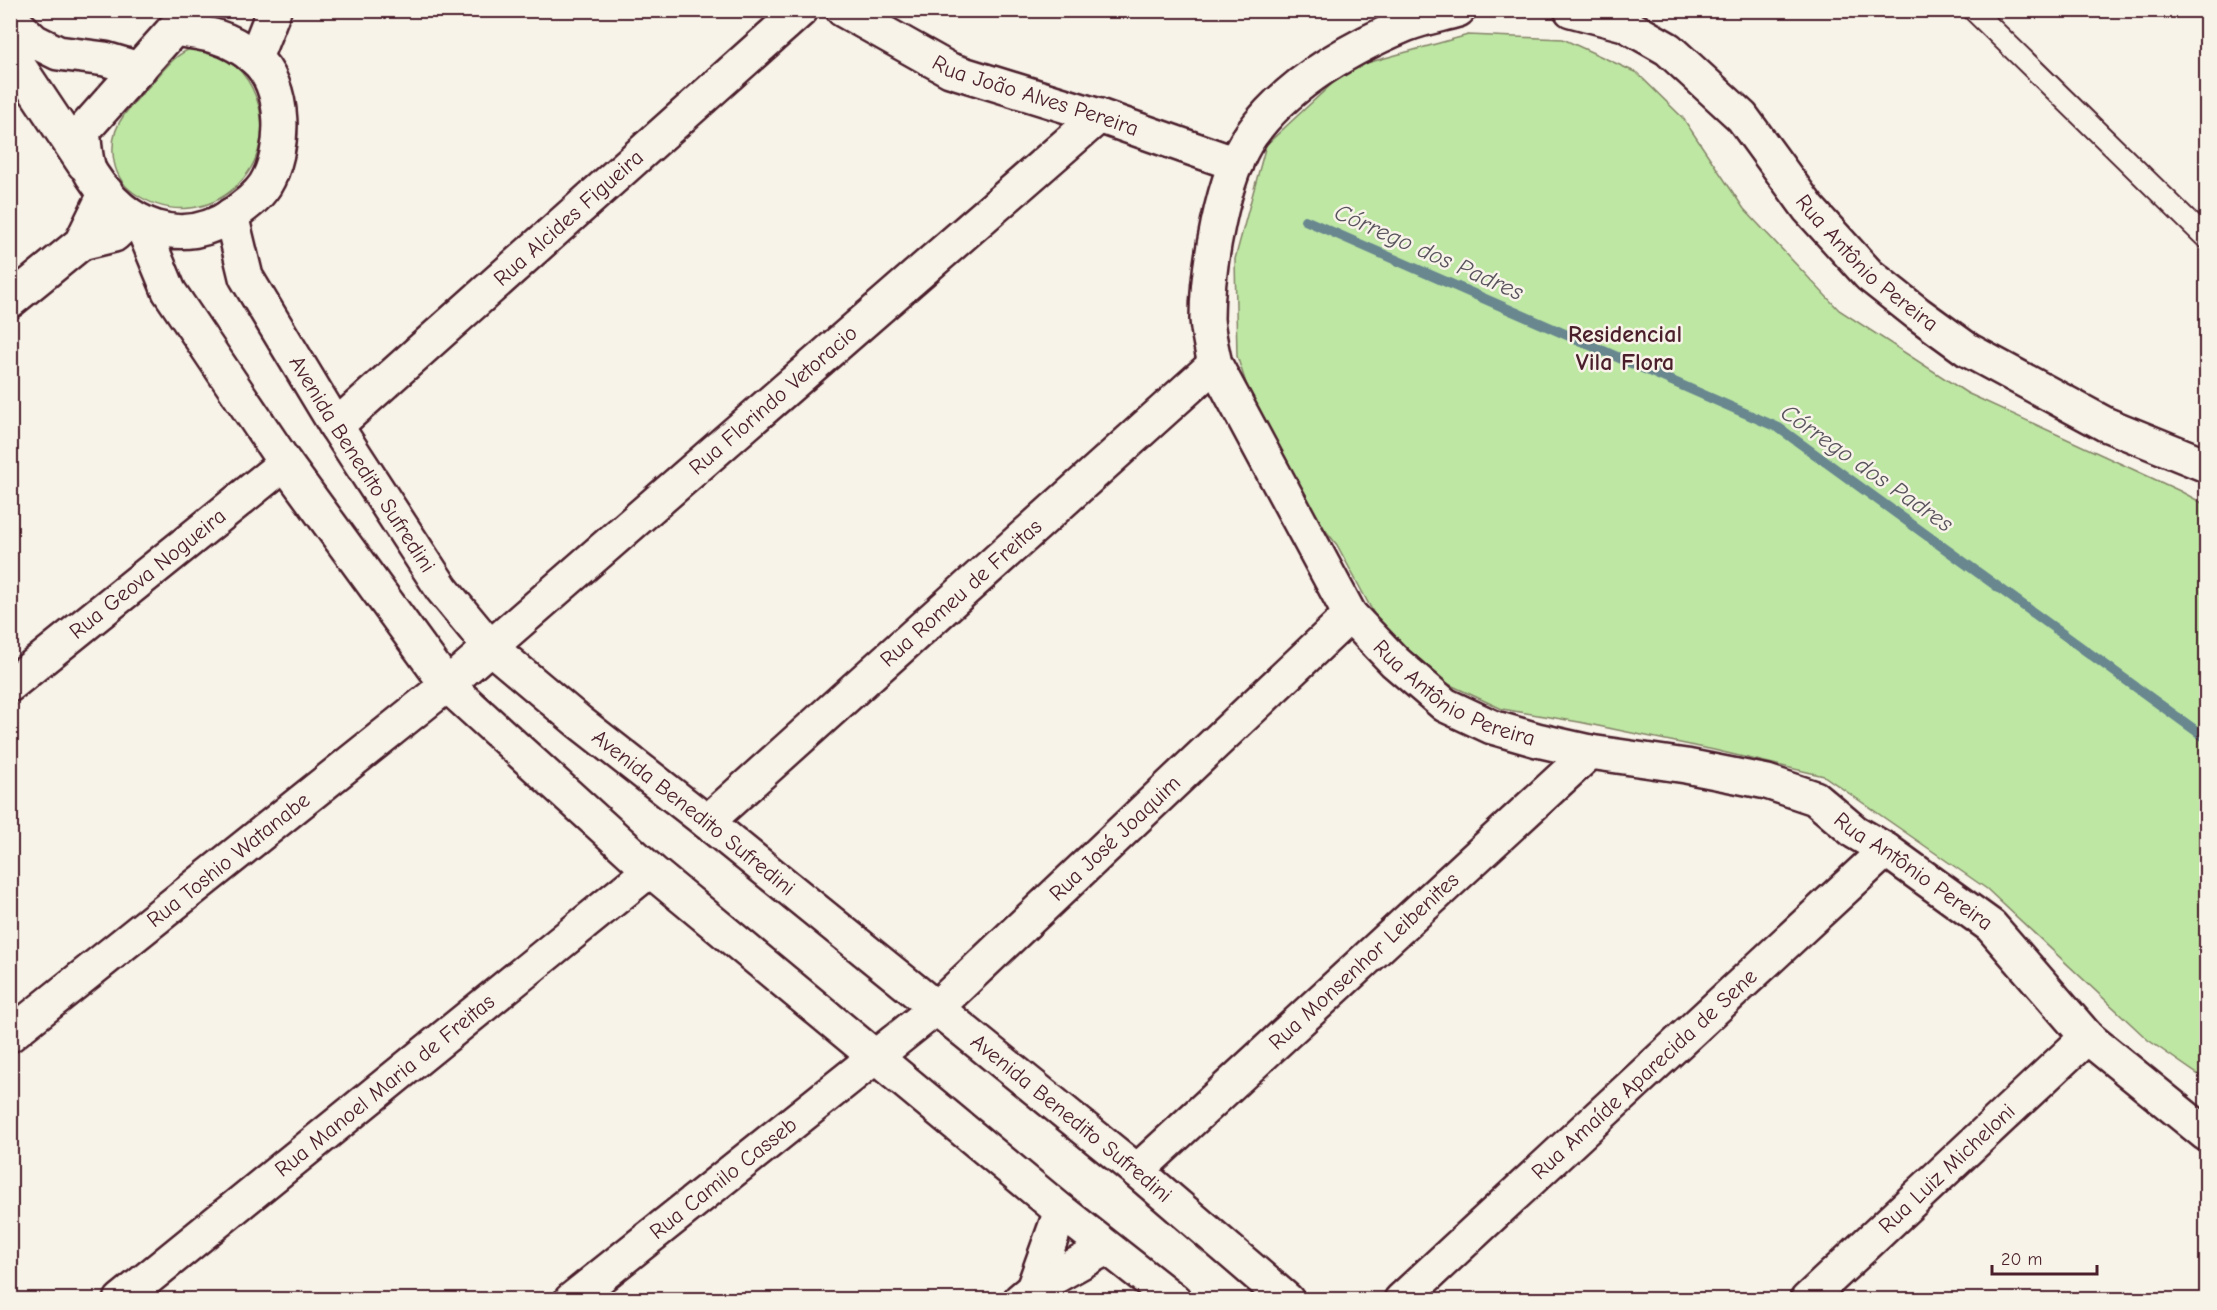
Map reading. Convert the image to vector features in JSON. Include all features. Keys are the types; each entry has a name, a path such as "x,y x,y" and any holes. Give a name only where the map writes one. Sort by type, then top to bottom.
{"street":[{"path":"255,58 274,10"},
{"name":"Rua Alcides Figueira","path":"336,426 801,10"},
{"name":"Rua João Alves Pereira","path":"843,10 950,70 1099,116 1236,164"},
{"name":"Rua Antônio Pereira","path":"1458,10 1407,24 1331,63 1292,90 1251,135 1236,164 1222,206 1213,252 1207,320 1215,364 1350,615 1395,662 1445,705 1492,728 1590,752 1686,766 1767,782 1815,798 1855,832 1886,850 1991,926 2087,1037 2206,1134"},
{"name":"Rua Antônio Pereira","path":"1571,10 1624,24 1668,49 1742,117 1809,209 1869,275 1951,338 1968,350 2105,424 2206,465"},
{"path":"10,18 34,41 58,53 105,59 139,69"},
{"path":"10,53 98,183 136,220 148,226 172,231 192,232 216,225 251,201 265,185 277,155 280,138 278,102 270,80 255,58 230,42 181,20 83,131 98,183 81,243"},
{"name":"Rua Florindo Vetoracio","path":"447,685 1099,116"},
{"name":"Avenida Benedito Sufredini","path":"231,215 246,278 336,426 442,589 490,646 578,721 707,822 1137,1171 1287,1299"},
{"path":"10,301 81,243 114,235 136,220"},
{"path":"136,220 169,291 285,463 447,685 650,870 1106,1248 1174,1299"},
{"name":"Rua Romeu de Freitas","path":"707,822 1215,364"},
{"name":"Rua Geova Nogueira","path":"10,685 285,463"},
{"name":"Rua José Joaquim","path":"876,1057 935,1009 1350,615"},
{"name":"Rua Toshio Watanabe","path":"10,1035 447,685"},
{"name":"Rua Monsenhor Leibenites","path":"1137,1171 1590,752"},
{"name":"Rua Amaíde Aparecida de Sene","path":"1401,1299 1886,850"},
{"name":"Rua Manoel Maria de Freitas","path":"121,1299 650,870"},
{"name":"Rua Luiz Micheloni","path":"1807,1299 2087,1037"},
{"name":"Rua Camilo Casseb","path":"571,1299 876,1057"},
{"path":"1026,1294 1061,1211"},
{"path":"1026,1294 1106,1248"}],"lane":[{"path":"1973,10 2206,238"}],"green space":[{"path":"1468,35 1563,39 1637,73 1683,118 1744,209 1839,310 1967,393 2206,505 2206,1080 2148,1040 1987,889 1824,776 1714,750 1579,722 1502,709 1433,677 1380,625 1337,545 1272,462 1237,356 1235,259 1266,145 1349,68"},
{"path":"195,47 229,60 242,72 252,88 261,117 260,144 251,168 234,188 213,202 188,208 161,206 134,193 120,177 113,156 115,134 127,111 166,67 181,53"}],"waterway":[{"name":"Córrego dos Padres","path":"1305,220 1779,428 2206,738"}],"district":[{"name":"Residencial Vila Flora","path":"1625,348"}]}
